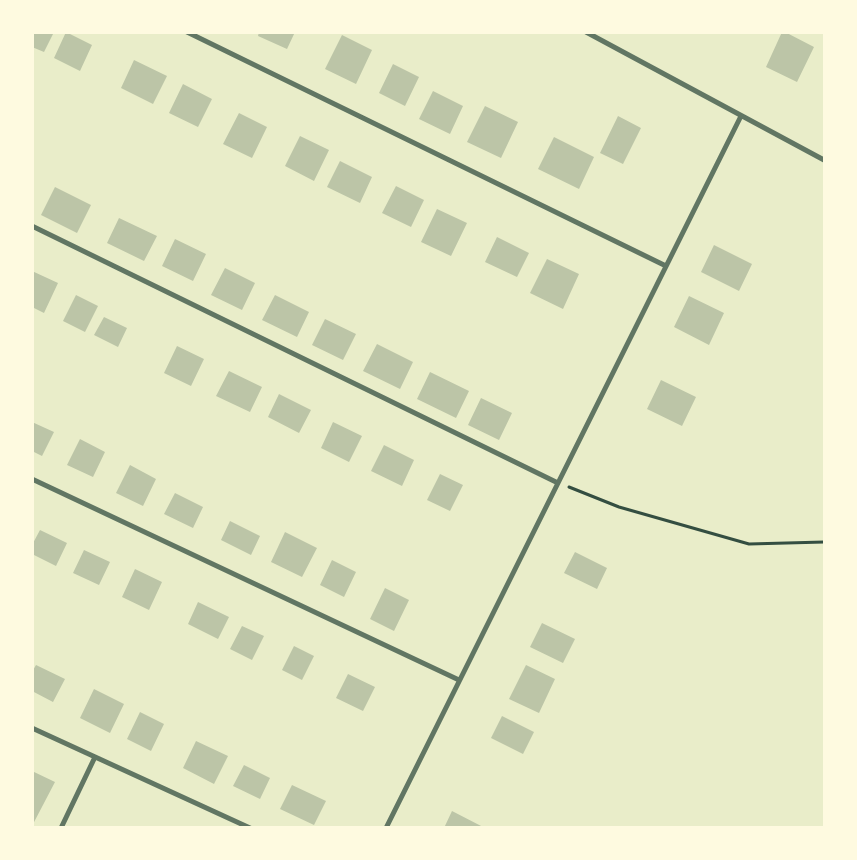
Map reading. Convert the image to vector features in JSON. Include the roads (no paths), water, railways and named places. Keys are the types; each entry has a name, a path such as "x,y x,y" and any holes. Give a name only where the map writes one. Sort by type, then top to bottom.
{"street":[{"path":"187,32 666,266"},
{"path":"586,32 824,160"},
{"path":"386,828 741,116"},
{"path":"32,226 558,483"},
{"path":"32,479 459,680"},
{"path":"32,728 250,828"},
{"path":"61,828 95,757"}]}
